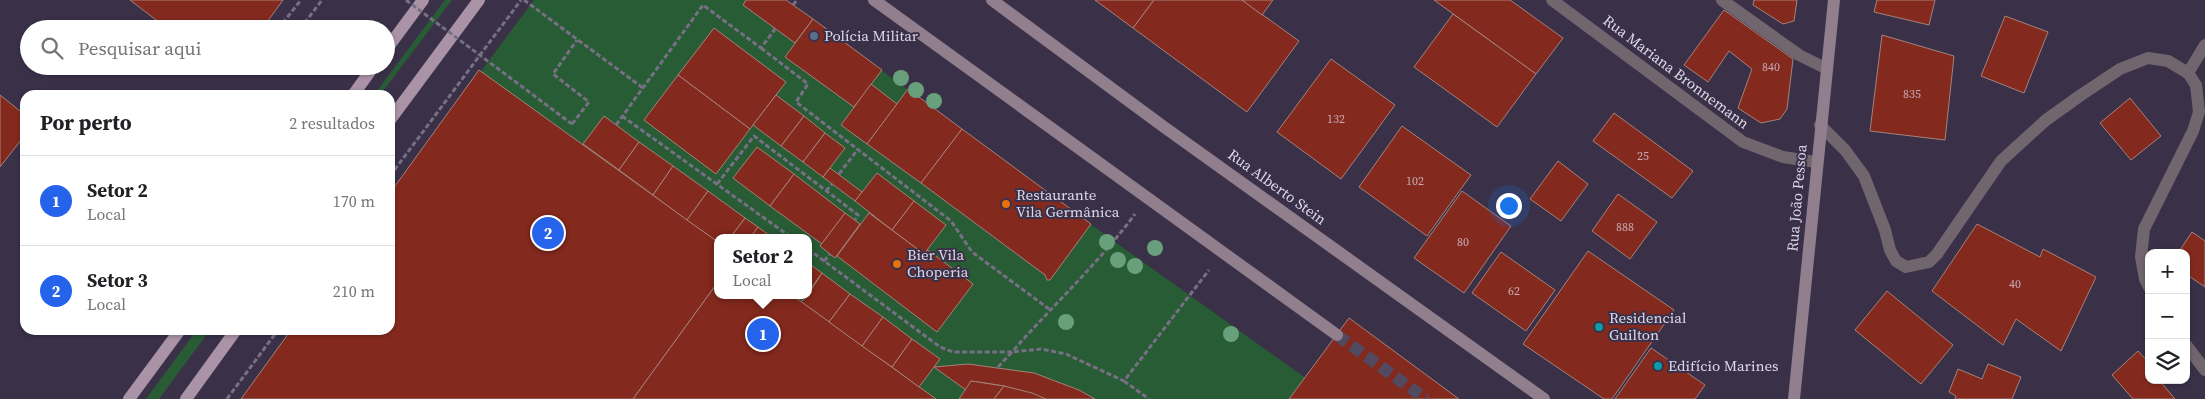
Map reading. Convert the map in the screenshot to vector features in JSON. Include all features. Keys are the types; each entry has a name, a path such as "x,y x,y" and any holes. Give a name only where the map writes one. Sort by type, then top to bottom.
{"main road":[{"path":"395,38 423,0"},
{"path":"395,113 479,0"},
{"path":"357,90 367,75"},
{"path":"129,399 176,335"},
{"path":"186,399 232,335"}],"street":[{"path":"874,0 1337,335"},
{"name":"Rua Alberto Stein","path":"992,0 1164,127 1544,399"},
{"name":"Rua Mariana Bronnemann","path":"1552,0 1743,142 1783,157 1816,162"},
{"path":"1722,0 1799,55 1825,68"},
{"name":"Rua João Pessoa","path":"1794,399 1825,68 1834,0"},
{"path":"2188,73 2205,45"},
{"path":"1820,125 1845,150 1864,176 1885,230 1890,250 1896,261 1906,268 1928,262 1937,254 2001,160 2046,120 2120,69 2148,58 2168,61 2188,73 2196,86 2199,112 2193,132 2144,229 2142,257 2145,279"},
{"path":"2190,350 2205,370"}],"path":[{"path":"285,20 300,0"},
{"path":"307,20 322,0"},
{"path":"406,0 572,124 589,102 553,74 577,40"},
{"path":"395,169 523,0 643,88"},
{"path":"793,5 797,0"},
{"path":"616,125 703,5 808,84 796,102 951,220 972,252 1049,310"},
{"path":"761,48 775,29"},
{"path":"622,116 786,234"},
{"path":"717,184 754,136 858,216 855,220"},
{"path":"839,174 858,149"},
{"path":"826,191 832,184"},
{"path":"998,367 1049,310 1097,263 1147,198"},
{"path":"812,252 940,347 953,352 1041,350 1066,354 1124,381 1148,399"},
{"path":"1124,381 1222,252"},
{"path":"824,261 830,254"},
{"path":"227,399 274,335"}],"green space":[{"path":"445,0 452,0 384,90 378,90 389,75 395,75 395,67"},
{"path":"534,0 786,0 1115,242 1335,399 241,399 287,335 395,335 395,186"},
{"path":"193,335 206,335 159,399 146,399"}],"building":[{"path":"130,0 283,0 269,20 156,20"},
{"path":"746,0 786,0 813,19 795,43 743,5"},
{"path":"1095,0 1154,0 1133,28"},
{"path":"1154,0 1242,0 1299,41 1247,112 1133,28"},
{"path":"1242,0 1273,0 1262,15"},
{"path":"1434,0 1510,0 1563,38 1536,74"},
{"path":"1754,0 1797,0 1794,21 1783,24 1753,5"},
{"path":"1877,0 1935,0 1929,25 1874,12"},
{"path":"1724,10 1793,59 1787,109 1780,119 1761,123 1738,108 1752,69 1729,51 1708,82 1684,65"},
{"path":"1453,14 1536,74 1497,127 1414,67"},
{"path":"2005,16 2048,32 2024,93 1981,76"},
{"path":"813,19 882,70 854,107 785,57"},
{"path":"714,28 786,82 750,129 678,75"},
{"path":"1882,35 1954,56 1945,140 1870,131"},
{"path":"1331,59 1395,105 1341,179 1277,132"},
{"path":"479,70 714,239 714,288 633,399 241,399 287,335 395,335 395,186"},
{"path":"678,75 750,129 716,174 644,120"},
{"path":"871,84 897,104 867,144 841,125"},
{"path":"908,89 962,129 921,183 867,144"},
{"path":"0,95 20,111 20,141 0,167"},
{"path":"776,95 804,116 781,146 753,125"},
{"path":"2130,98 2161,136 2131,160 2100,123"},
{"path":"1614,113 1693,171 1672,198 1593,141"},
{"path":"604,116 639,142 619,170 583,144"},
{"path":"804,116 825,133 803,162 781,146"},
{"path":"1402,126 1471,175 1427,236 1359,187"},
{"name":"Restaurante Vila Germânica","path":"962,129 1091,224 1050,280 1047,280 1045,275 921,183"},
{"path":"825,133 845,148 823,177 803,162"},
{"path":"639,142 673,166 653,195 619,170"},
{"path":"757,147 794,174 770,206 733,178"},
{"path":"1558,161 1588,184 1561,221 1530,199"},
{"path":"673,166 708,191 687,220 653,195"},
{"path":"830,168 862,192 855,201 823,177"},
{"path":"877,173 914,201 892,230 855,201"},
{"path":"794,174 845,213 822,244 812,237 812,234 808,234 770,206"},
{"path":"708,191 745,218 733,234 714,234 714,239 687,220"},
{"path":"1462,191 1511,226 1464,293 1414,258"},
{"path":"1618,194 1657,222 1630,259 1592,231"},
{"path":"914,201 946,225 924,254 892,230"},
{"path":"845,213 860,224 835,258 820,246"},
{"name":"Bier Vila Choperia","path":"869,213 924,254 928,250 973,284 937,332 837,256"},
{"path":"745,218 758,227 753,234 733,234"},
{"path":"1977,224 2040,257 2043,249 2096,277 2061,351 2016,319 2003,345 1932,291"},
{"path":"758,227 768,234 753,234"},
{"path":"2192,232 2205,241 2205,287 2190,277 2190,249 2181,249"},
{"name":"Residencial Guilton","path":"1588,251 1674,310 1612,399 1604,399 1523,344"},
{"path":"1501,252 1555,290 1526,331 1472,293"},
{"path":"812,266 822,273 812,287"},
{"path":"822,273 850,294 829,322 801,302 804,299 812,299 812,289"},
{"path":"714,288 714,299 798,299 936,399 633,399"},
{"path":"1887,291 1953,345 1921,384 1855,330"},
{"path":"850,294 883,317 862,346 829,322"},
{"path":"883,317 912,339 892,367 862,346"},
{"path":"1349,318 1459,399 1289,399"},
{"path":"912,339 940,359 919,387 892,367"},
{"name":"Edifício Marines","path":"1651,348 1705,385 1695,399 1615,399"},
{"path":"2138,351 2145,359 2145,384 2162,384 2175,399 2133,399 2112,375"},
{"path":"968,364 1034,373 1079,390 1095,399 1046,399 1004,386 971,381 966,390 934,367"},
{"path":"1988,364 2021,377 2012,399 1955,399 1956,396 1949,392 1958,369 1982,379"},
{"path":"971,381 1004,386 994,399 959,399"},
{"path":"1004,386 1032,393 1046,399 994,399"}],"tunnel":[{"path":"1337,335 1426,399"}],"place":[{"name":"Polícia Militar","path":"814,36"},
{"name":"Restaurante Vila Germânica","path":"1006,204"},
{"name":"Setor 3","path":"548,233"},
{"name":"Bier Vila Choperia","path":"897,264"},
{"name":"Residencial Guilton","path":"1599,327"},
{"name":"Setor 2","path":"763,334"},
{"name":"Edifício Marines","path":"1658,366"}]}
